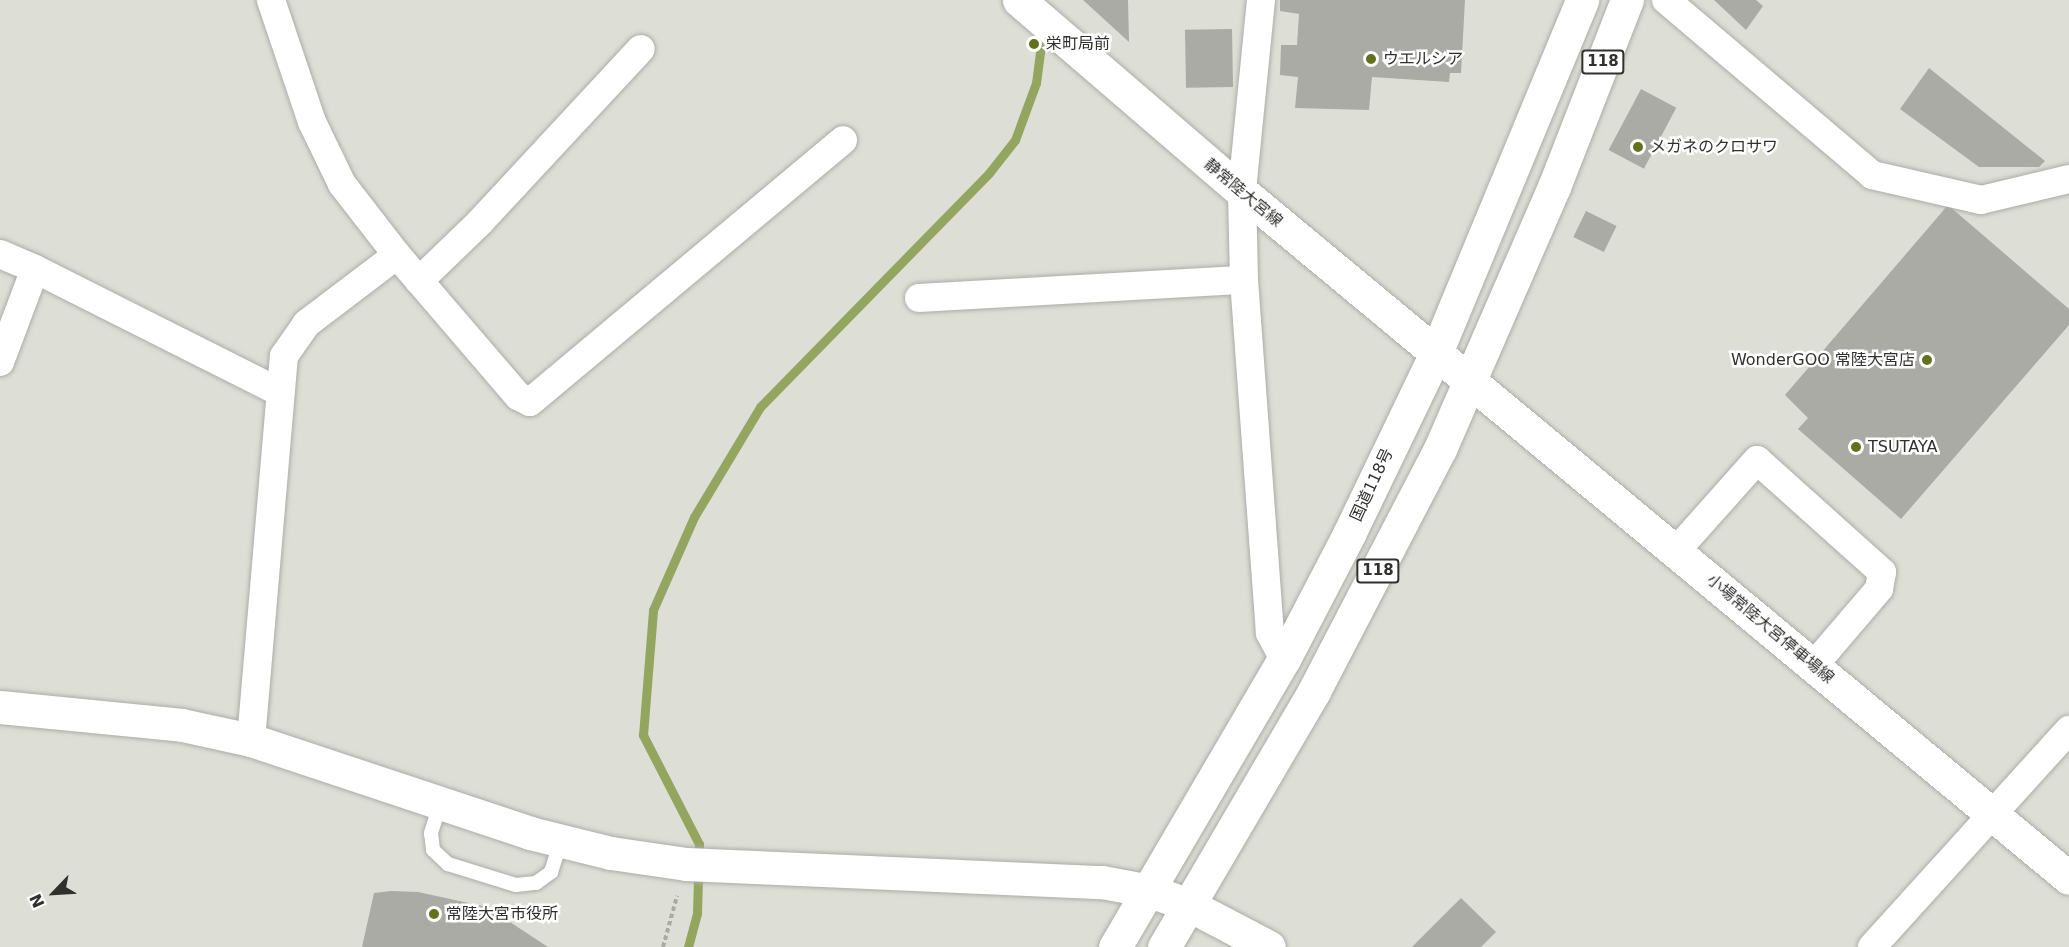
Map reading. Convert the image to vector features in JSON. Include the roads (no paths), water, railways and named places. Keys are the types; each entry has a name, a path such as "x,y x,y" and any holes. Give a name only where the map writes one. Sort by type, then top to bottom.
{"main road":[{"name":"静常陸大宮線","path":"1019,0 1242,192 1470,382"},
{"name":"国道118号","path":"1115,947 1284,660 1436,353 1582,0"},
{"name":"118","path":"1164,947 1319,680 1398,533 1470,382 1554,187 1627,0"},
{"name":"小場常陸大宮停車場線","path":"1470,382 2069,878"},
{"path":"0,707 182,725 251,740 561,841 686,864 1080,878 1150,891 1189,905 1269,947"}],"street":[{"path":"271,0 312,122 342,184 397,255 518,396 530,402 843,140"},
{"path":"1261,0 1242,192 1244,280 1262,557 1270,633 1284,660"},
{"path":"1666,0 1872,175 1982,200 2069,179"},
{"path":"419,281 480,222 641,49"},
{"path":"0,254 35,269 278,391"},
{"path":"251,740 278,391 284,356 306,324 397,255"},
{"path":"0,362 35,269"},
{"path":"919,298 1244,280"},
{"path":"1676,551 1757,460 1882,572 1879,589 1814,665"},
{"path":"1872,947 2069,730"}],"lane":[{"path":"441,802 431,832 433,850 448,864 516,885 536,883 550,872 561,841"}],"waterway":[{"path":"688,947 697,913 699,844 643,735 653,610 694,517 760,407 989,173 1015,140 1036,83 1043,30"}],"place":[{"name":"栄町局前","path":"1034,44"},
{"name":"ウエルシア","path":"1371,59"},
{"name":"メガネのクロサワ","path":"1638,147"},
{"name":"WonderGOO 常陸大宮店","path":"1927,360"},
{"name":"TSUTAYA","path":"1856,447"},
{"name":"常陸大宮市役所","path":"434,914"}]}
